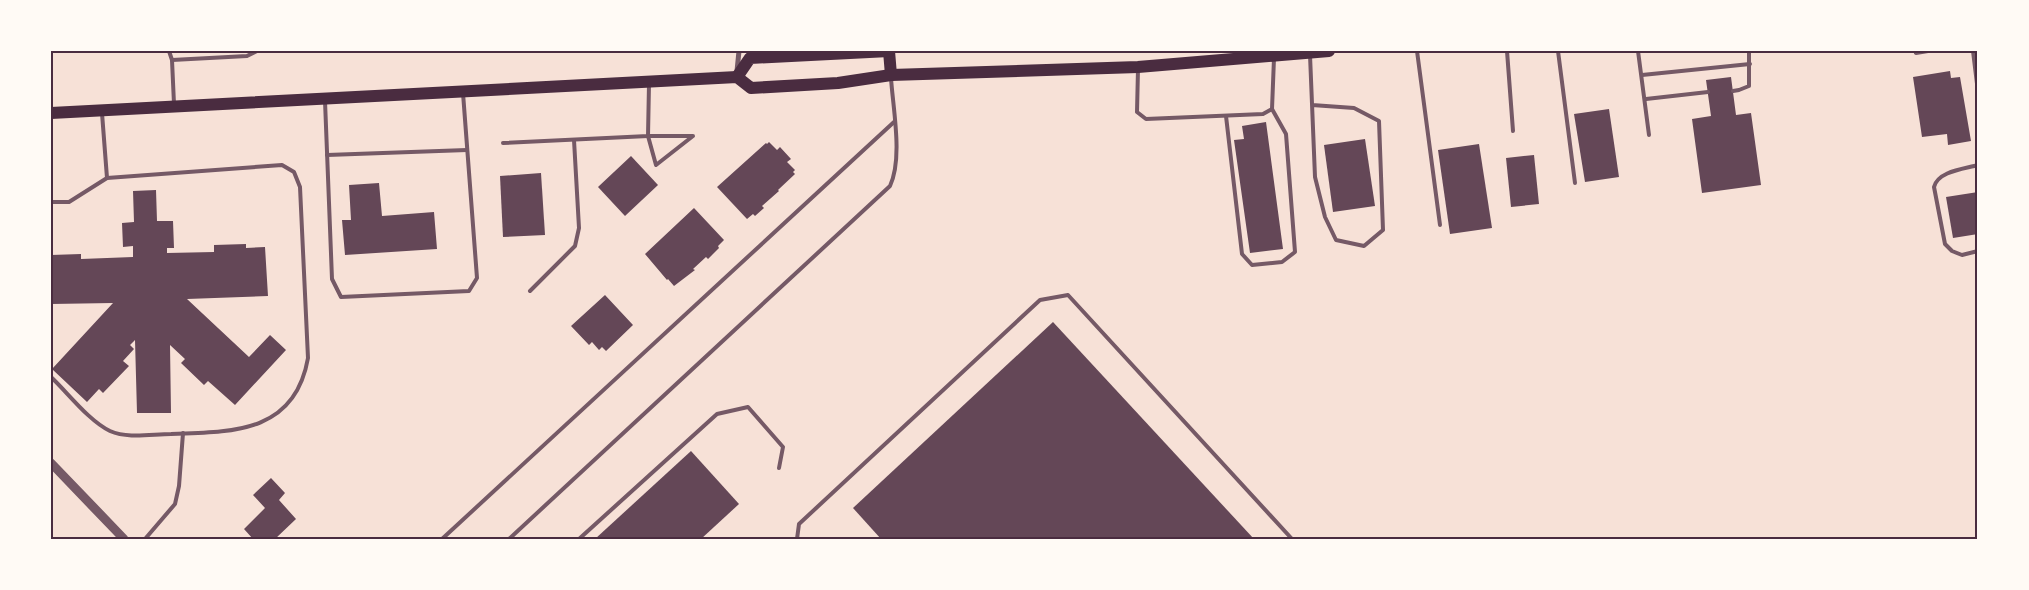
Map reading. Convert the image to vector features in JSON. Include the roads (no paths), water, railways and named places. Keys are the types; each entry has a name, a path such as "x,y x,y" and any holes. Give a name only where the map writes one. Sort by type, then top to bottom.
{"main road":[{"path":"736,77 750,58 889,51 891,75"},
{"path":"51,113 736,77 751,88 838,82 891,75 1138,67 1329,51"}],"street":[{"path":"736,77 739,51"},
{"path":"51,463 124,539"}],"lane":[{"path":"169,51 172,60 174,106"},
{"path":"172,60 247,56 257,51"},
{"path":"1417,51 1440,225"},
{"path":"1507,51 1513,131"},
{"path":"1558,51 1575,183"},
{"path":"1638,51 1646,98 1649,135"},
{"path":"1732,91 1749,86 1749,51"},
{"path":"1916,53 1928,51"},
{"path":"1973,51 1978,92"},
{"path":"1310,53 1312,105 1315,177 1325,217 1336,240 1364,246 1382,230 1379,121 1354,108 1312,105"},
{"path":"1226,116 1242,254 1252,265 1282,262 1295,252 1286,134 1272,108 1274,56"},
{"path":"1642,75 1750,64"},
{"path":"1138,67 1137,112 1146,119 1263,114 1272,108"},
{"path":"509,539 890,186 897,168 891,75"},
{"path":"503,143 648,136 693,136 656,165 648,136 649,82"},
{"path":"325,98 332,279 340,297 469,291 477,278 463,92"},
{"path":"1646,98 1708,92"},
{"path":"102,110 107,178"},
{"path":"442,539 894,122"},
{"path":"530,291 575,246 579,228 574,140"},
{"path":"327,155 467,150"},
{"path":"51,202 69,202 107,178 282,165 294,172 300,187 308,358 305,376 298,391 285,406 268,420 246,428 221,432 129,435 110,431 91,416 51,377"},
{"path":"1978,165 1943,176 1936,181 1934,187 1944,244 1952,251 1962,254 1978,252"},
{"path":"797,539 799,524 1040,300 1068,295 1292,539"},
{"path":"579,539 717,414 748,407 783,447 779,468"},
{"path":"145,539 175,504 179,486 183,433"}]}
